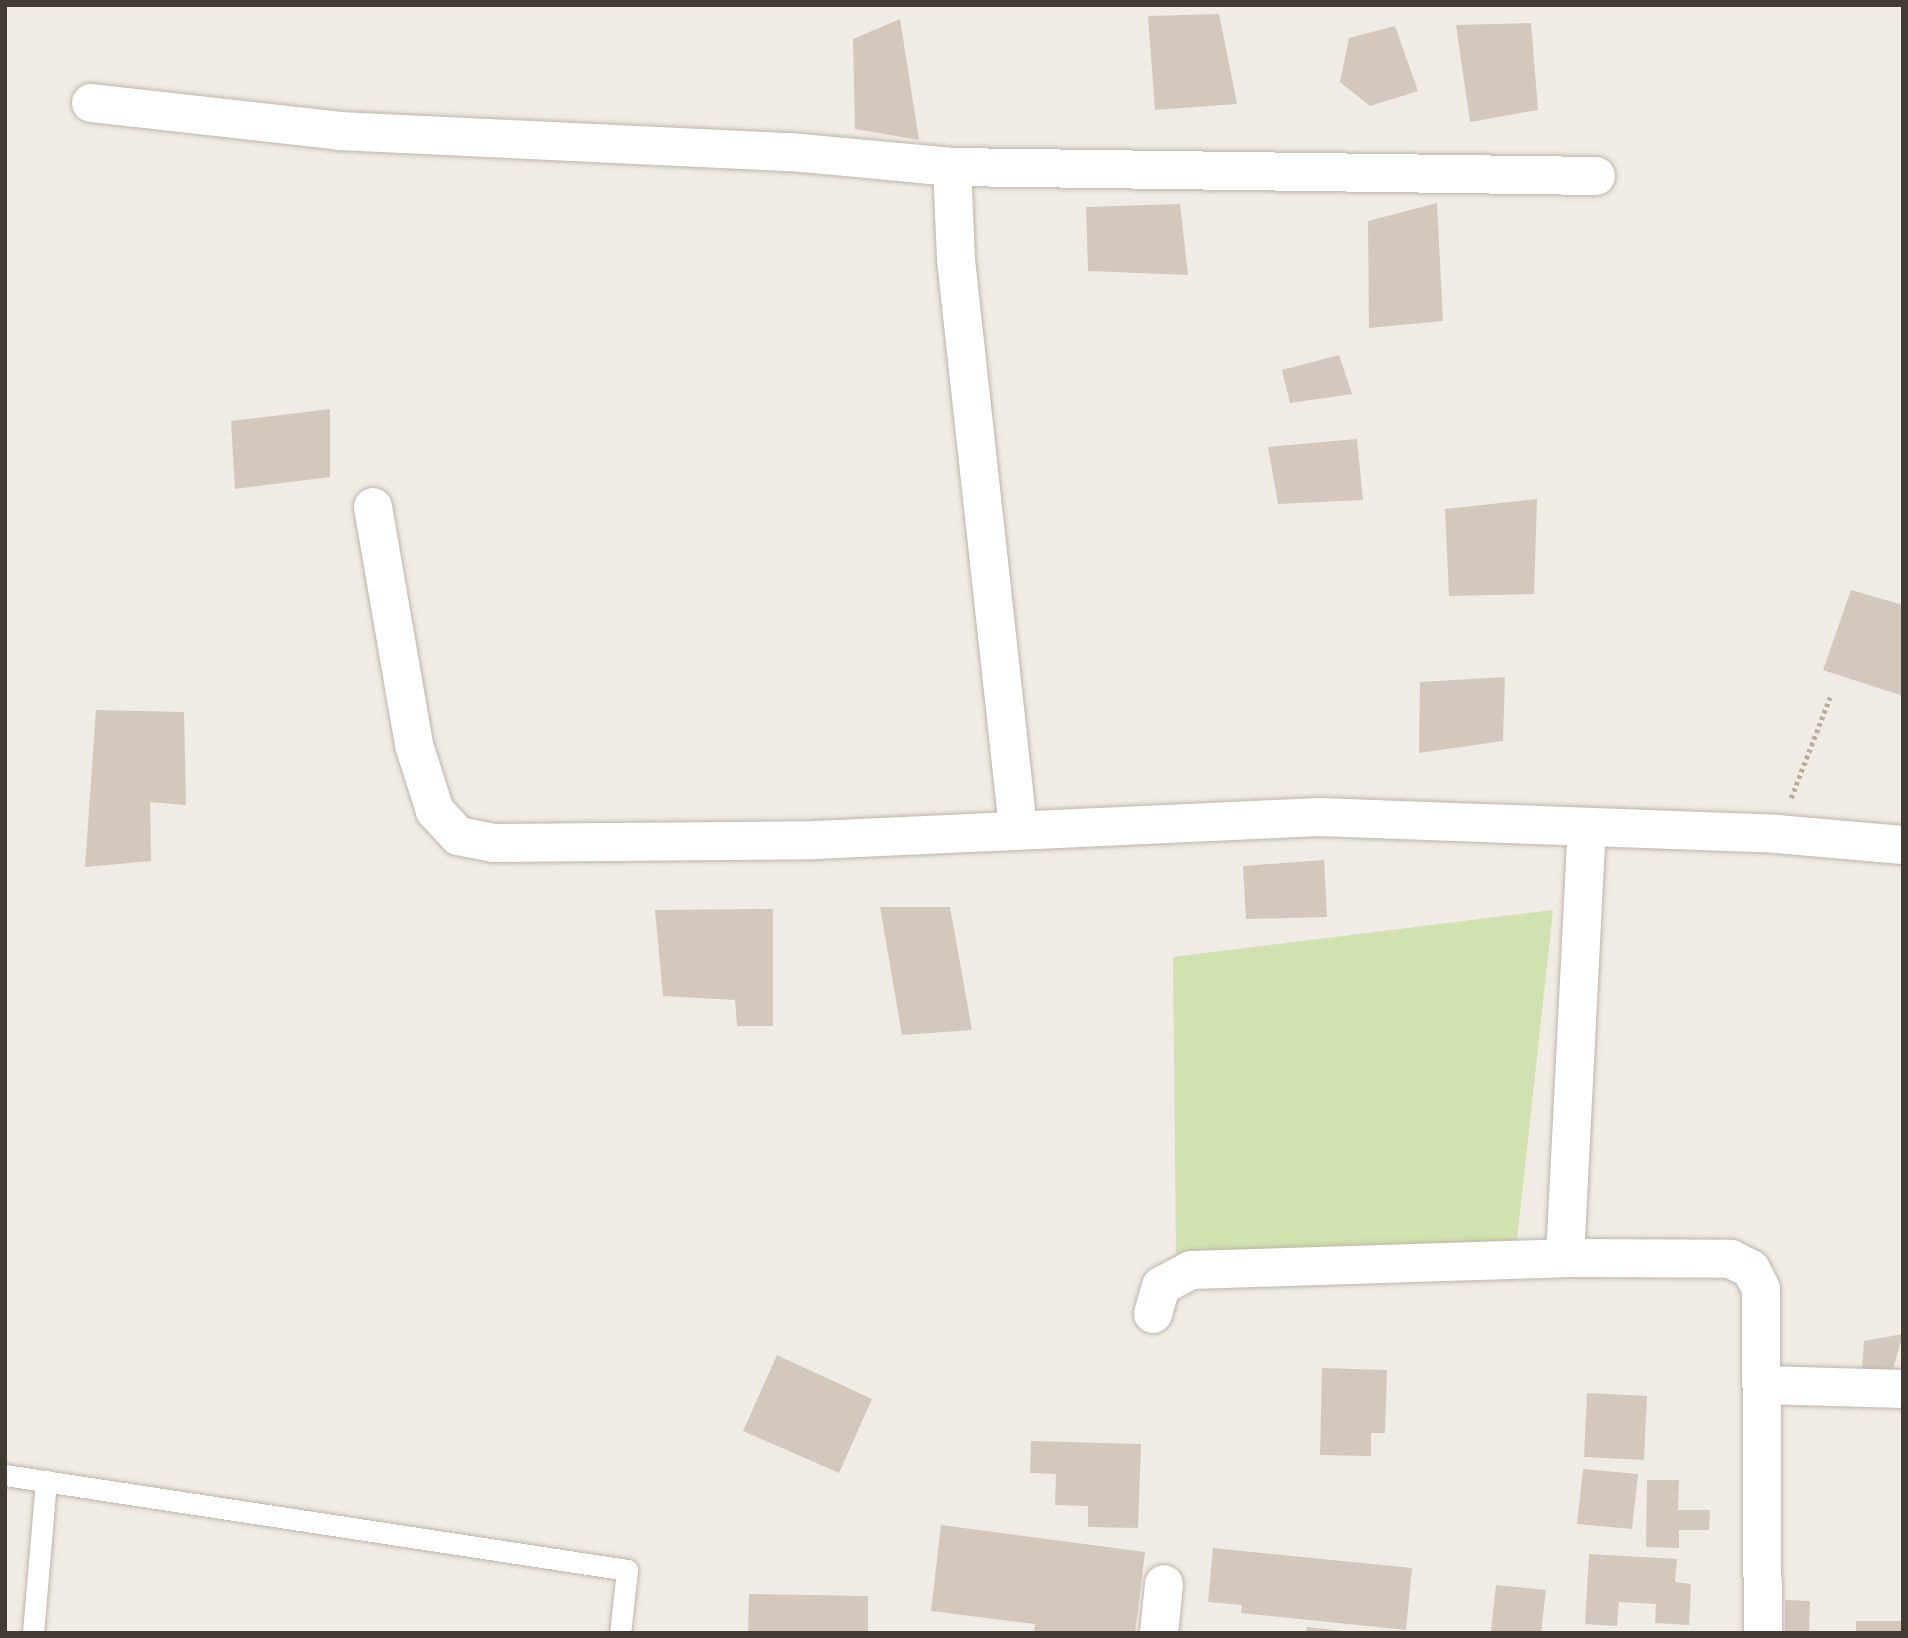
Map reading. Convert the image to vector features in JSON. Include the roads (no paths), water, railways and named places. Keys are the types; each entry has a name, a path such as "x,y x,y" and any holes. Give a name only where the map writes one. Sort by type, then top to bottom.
{"street":[{"path":"91,103 339,131 791,152 952,167 1596,176"},
{"path":"952,167 956,260 1018,828"},
{"path":"373,507 414,745 435,811 458,836 493,844 816,840 1018,828 1319,817 1777,834 1903,845"},
{"path":"1565,1258 1587,828"},
{"path":"1153,1314 1161,1286 1191,1270 1565,1258 1731,1259 1751,1269 1761,1289 1764,1385 1763,1633"},
{"path":"1764,1385 1903,1389"},
{"path":"1158,1633 1164,1584"}],"lane":[{"path":"5,1475 627,1570 620,1633"},
{"path":"33,1633 46,1481"}]}
